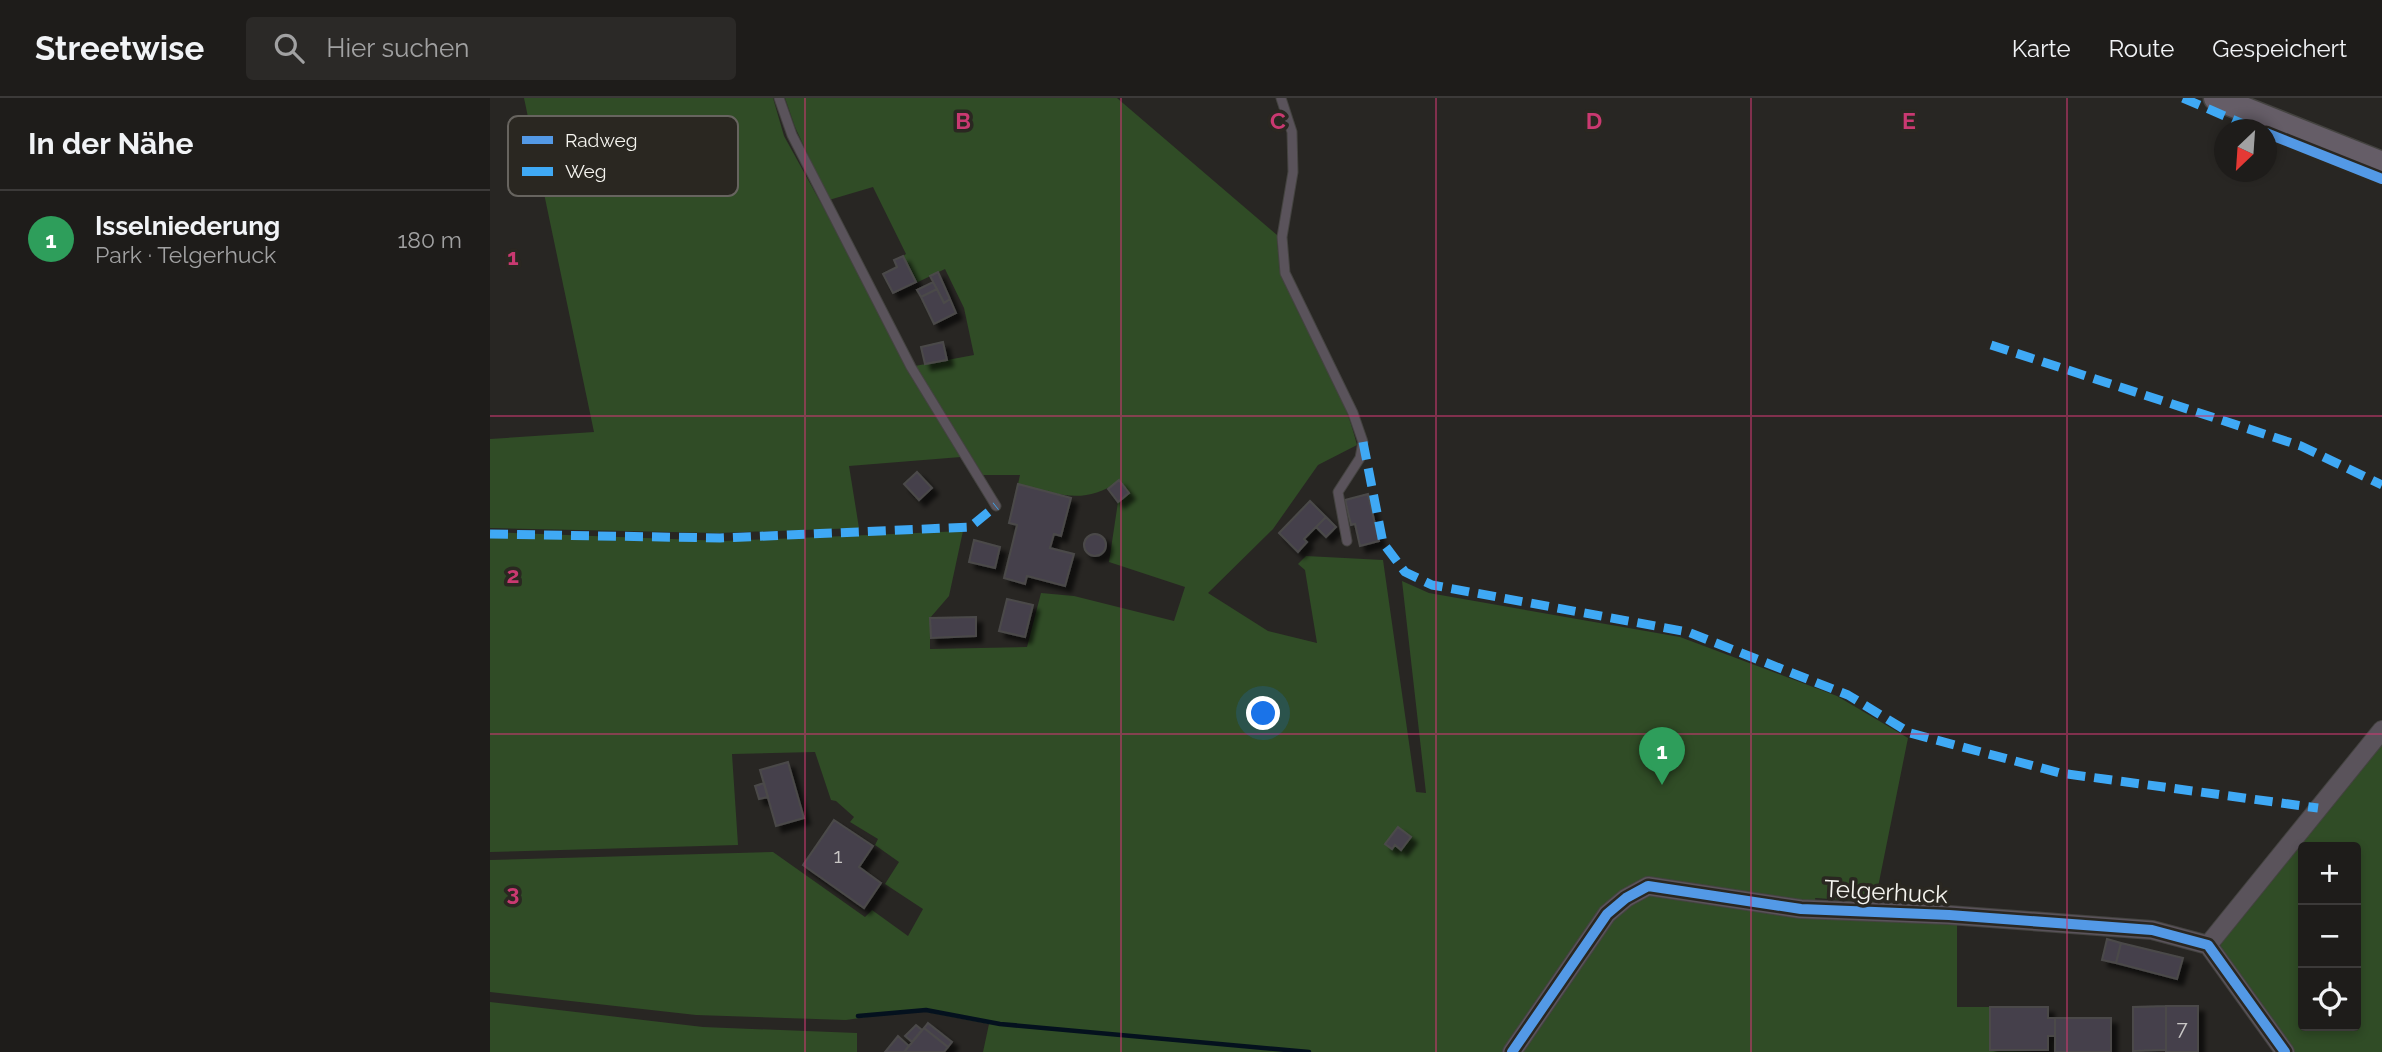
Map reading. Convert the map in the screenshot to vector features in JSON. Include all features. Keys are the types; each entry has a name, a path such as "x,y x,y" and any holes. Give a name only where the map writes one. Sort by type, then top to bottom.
{"main road":[{"path":"2216,98 2382,164"}],"street":[{"path":"2285,1052 2208,944 2382,730"},
{"name":"Telgerhuck","path":"1512,1052 1607,914 1626,898 1648,886 1801,909 1949,915 2152,930 2208,944"}],"lane":[{"path":"779,98 792,135 911,367 996,506"},
{"path":"1281,98 1292,132 1293,172 1282,237 1285,273 1353,413 1363,442 1360,458 1338,492 1347,541"}],"green space":[{"path":"524,98 773,98 784,136 961,457 849,466 859,528 718,533 490,528 490,439 594,432 545,196 738,196 738,116 528,116"},
{"path":"785,98 1117,98 1277,235 1278,252 1287,286 1336,384 1357,445 1318,465 1273,529 1208,593 1268,631 1317,643 1305,570 1298,564 1306,556 1383,560 1416,792 1426,793 1402,581 1429,593 1680,637 1837,696 1908,738 1875,902 1815,898 1819,918 1957,925 1957,1007 1990,1007 1990,1050 2034,1052 983,1052 989,1024 916,1010 846,1020 696,1015 490,992 490,860 773,852 865,917 872,910 908,936 923,909 885,884 899,862 875,845 878,839 850,822 854,817 836,801 831,800 815,752 732,754 738,845 490,852 490,532 724,541 963,531 949,596 930,618 930,649 1027,647 1041,593 1074,596 1174,621 1185,587 1109,562 1118,502 1129,493 1119,481 1094,493 1070,496 1018,484 1020,475 983,475 915,366 974,355 964,308 945,269 916,283 903,256 906,254 873,187 829,200 795,127"},
{"path":"2382,740 2382,1052 2294,1052 2220,950 2221,942 2298,845 2298,1031 2361,1031 2361,842 2301,842"},
{"path":"490,1002 703,1027 857,1033 857,1052 490,1052"}],"building":[{"path":"903,256 916,282 893,293 883,274 897,267 894,260"},
{"path":"938,272 950,299 944,303 930,276"},
{"path":"933,282 937,289 921,297 917,290"},
{"path":"937,289 944,303 950,299 956,313 934,324 921,297"},
{"path":"943,342 947,360 925,364 921,347"},
{"path":"917,472 932,488 919,500 904,484"},
{"path":"1119,480 1129,493 1118,502 1108,489"},
{"path":"1018,484 1071,498 1061,536 1054,534 1050,548 1074,554 1065,586 1027,576 1025,584 1004,578 1017,525 1009,523"},
{"path":"1368,494 1379,541 1360,546 1345,500"},
{"path":"1310,501 1326,517 1304,539 1307,542 1298,552 1279,533"},
{"path":"1326,517 1336,527 1326,537 1316,527"},
{"path":"1095,534 1103,537 1106,545 1103,553 1095,556 1087,553 1084,545 1087,537"},
{"path":"974,540 1000,547 995,568 969,562"},
{"path":"1007,599 1033,605 1025,637 999,631"},
{"path":"976,617 976,636 931,638 930,618"},
{"path":"788,762 804,818 776,826 760,770"},
{"path":"764,783 768,797 759,799 755,786"},
{"path":"834,820 873,846 859,867 881,883 864,908 803,865"},
{"path":"1398,827 1411,837 1401,850 1395,845 1392,849 1385,844"},
{"path":"2107,939 2121,943 2116,963 2102,960"},
{"path":"2121,943 2183,958 2177,979 2116,963"},
{"path":"2166,1006 2166,1050 2133,1051 2133,1007"},
{"path":"2166,1006 2198,1006 2198,1052 2166,1052"},
{"path":"1990,1007 2048,1007 2048,1018 2055,1018 2055,1036 2048,1036 2048,1050 1990,1050"},
{"path":"2055,1018 2111,1018 2111,1052 2055,1052"},
{"path":"928,1023 952,1042 948,1047 924,1028"},
{"path":"916,1025 922,1030 912,1042 905,1036"},
{"path":"924,1028 948,1047 944,1052 904,1052"},
{"path":"898,1036 909,1046 904,1052 885,1052"}],"waterway":[{"path":"858,1016 926,1010 1000,1024 1309,1052"}],"marked path":[{"path":"2183,98 2232,119"},
{"path":"1991,345 2301,446 2382,485"},
{"path":"1363,442 1383,543 1405,572 1432,585 1688,632 1848,695 1910,733 2060,773 2318,808"},
{"path":"490,534 720,538 970,527 996,506"}],"cycle path":[{"path":"2277,137 2382,179"},
{"path":"1512,1052 1607,914 1626,898 1648,886 1801,909 1949,915 2152,930 2208,945 2285,1052"}],"place":[{"name":"Isselniederung","path":"1662,785"}]}
